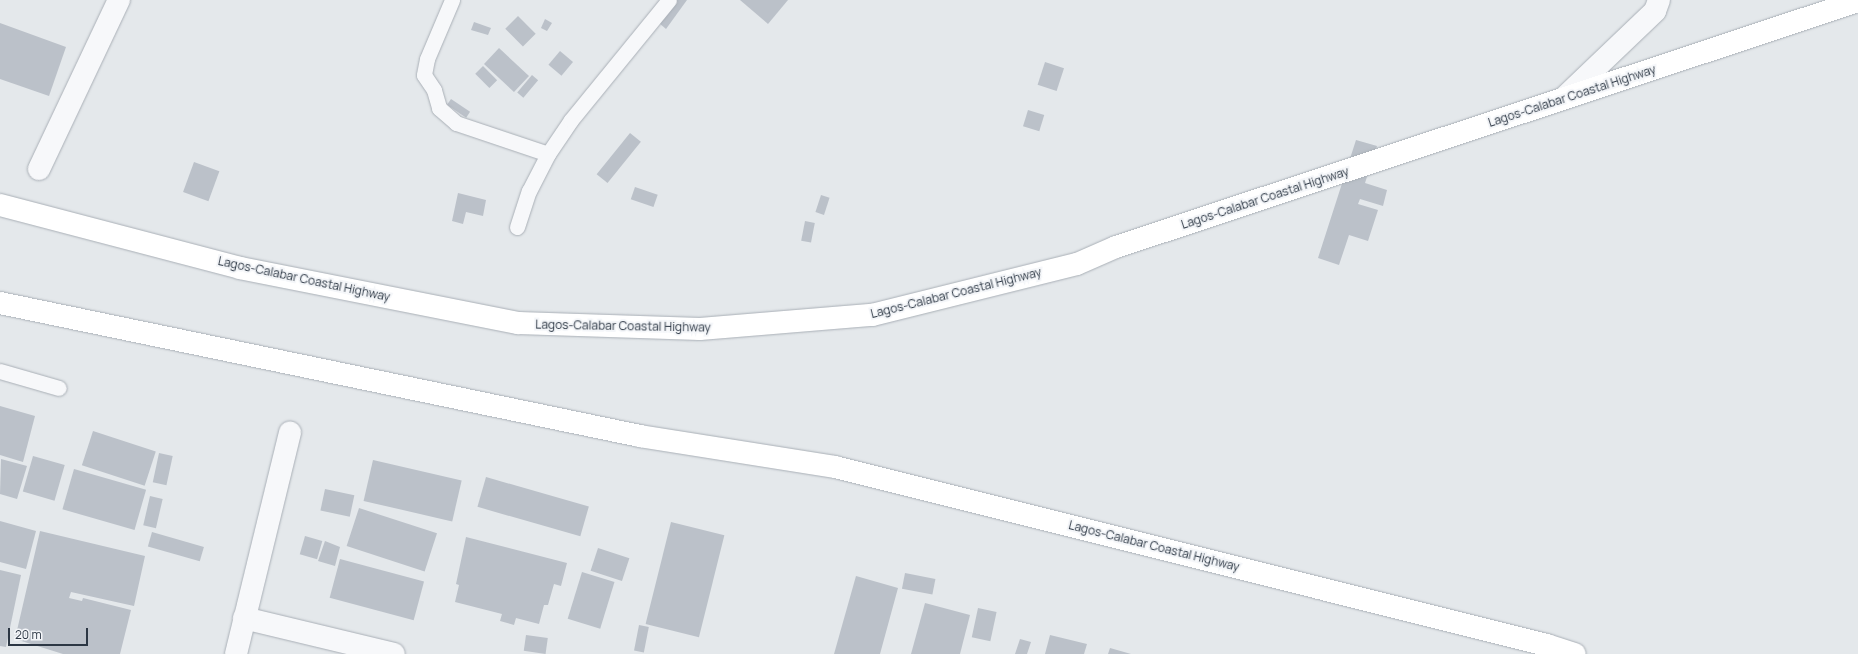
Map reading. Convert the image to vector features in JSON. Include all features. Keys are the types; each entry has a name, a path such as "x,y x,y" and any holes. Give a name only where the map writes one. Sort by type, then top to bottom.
{"highway":[{"name":"Lagos-Calabar Coastal Highway","path":"0,205 240,268 518,323 700,329 872,315 1077,264 1116,247 1858,1"},
{"name":"Lagos-Calabar Coastal Highway","path":"0,303 640,436 835,467 1547,645 1576,654"}],"street":[{"path":"39,169 119,0"},
{"path":"1564,98 1655,11 1659,0"},
{"path":"236,654 290,432"},
{"path":"244,618 394,654"}],"lane":[{"path":"452,0 427,59 424,75 434,90 439,108 456,123 548,154"},
{"path":"517,227 529,191 548,154 571,120 669,0"},
{"path":"0,371 59,388"}],"building":[{"path":"675,0 687,0 666,29 659,23"},
{"path":"740,0 788,0 768,24"},
{"path":"518,16 536,34 523,46 505,29"},
{"path":"545,19 552,23 547,31 541,28"},
{"path":"474,22 491,28 488,35 471,30"},
{"path":"0,23 66,47 49,96 0,79"},
{"path":"499,48 529,76 514,92 484,64"},
{"path":"560,51 573,62 561,76 548,65"},
{"path":"1045,62 1064,68 1057,91 1038,85"},
{"path":"483,66 497,80 489,88 475,74"},
{"path":"532,75 538,80 523,98 517,93"},
{"path":"451,99 470,112 466,118 447,105"},
{"path":"1028,110 1044,115 1039,131 1023,126"},
{"path":"630,133 641,142 608,183 597,174"},
{"path":"1356,140 1377,146 1365,183 1387,190 1383,206 1360,199 1358,204 1378,210 1368,241 1349,235 1339,265 1318,258"},
{"path":"194,162 219,171 208,201 183,192"},
{"path":"635,187 658,195 653,207 631,199"},
{"path":"458,193 486,200 483,216 466,212 463,224 452,221"},
{"path":"821,195 830,198 824,215 815,212"},
{"path":"805,221 815,223 811,243 801,241"},
{"path":"0,406 35,416 23,462 0,455"},
{"path":"93,431 156,451 145,486 82,465"},
{"path":"159,453 173,456 166,485 153,482"},
{"path":"33,456 65,465 55,501 23,492"},
{"path":"1,459 27,466 17,499 0,494"},
{"path":"373,460 462,480 452,521 364,501"},
{"path":"74,469 146,490 135,530 62,509"},
{"path":"486,477 589,506 580,536 477,507"},
{"path":"325,489 354,495 350,517 320,511"},
{"path":"150,496 163,499 156,528 143,525"},
{"path":"359,508 437,533 425,571 347,546"},
{"path":"0,521 36,531 26,569 0,562"},
{"path":"671,522 724,535 699,637 646,624"},
{"path":"40,531 145,556 134,606 71,592 69,598 82,601 83,598 131,610 120,654 63,654 15,639"},
{"path":"152,532 204,547 200,561 148,546"},
{"path":"305,536 322,541 317,559 300,554"},
{"path":"466,537 567,563 561,586 554,584 548,605 544,605 539,624 516,618 514,625 500,621 502,614 455,602 459,585 456,584"},
{"path":"325,541 340,547 335,566 318,561"},
{"path":"598,548 629,558 622,581 591,571"},
{"path":"340,559 424,582 414,620 330,598"},
{"path":"0,570 21,575 6,647 0,646"},
{"path":"582,572 615,582 600,629 568,619"},
{"path":"905,573 935,579 932,595 902,589"},
{"path":"856,576 898,588 880,654 834,654"},
{"path":"925,603 970,615 960,654 911,654"},
{"path":"978,608 997,612 990,641 972,637"},
{"path":"639,625 649,627 644,652 634,651"},
{"path":"526,635 548,638 546,654 524,651"},
{"path":"1050,635 1087,644 1084,654 1045,654"},
{"path":"1020,639 1031,642 1027,654 1015,654"},
{"path":"1110,648 1131,654 1108,654"}]}
